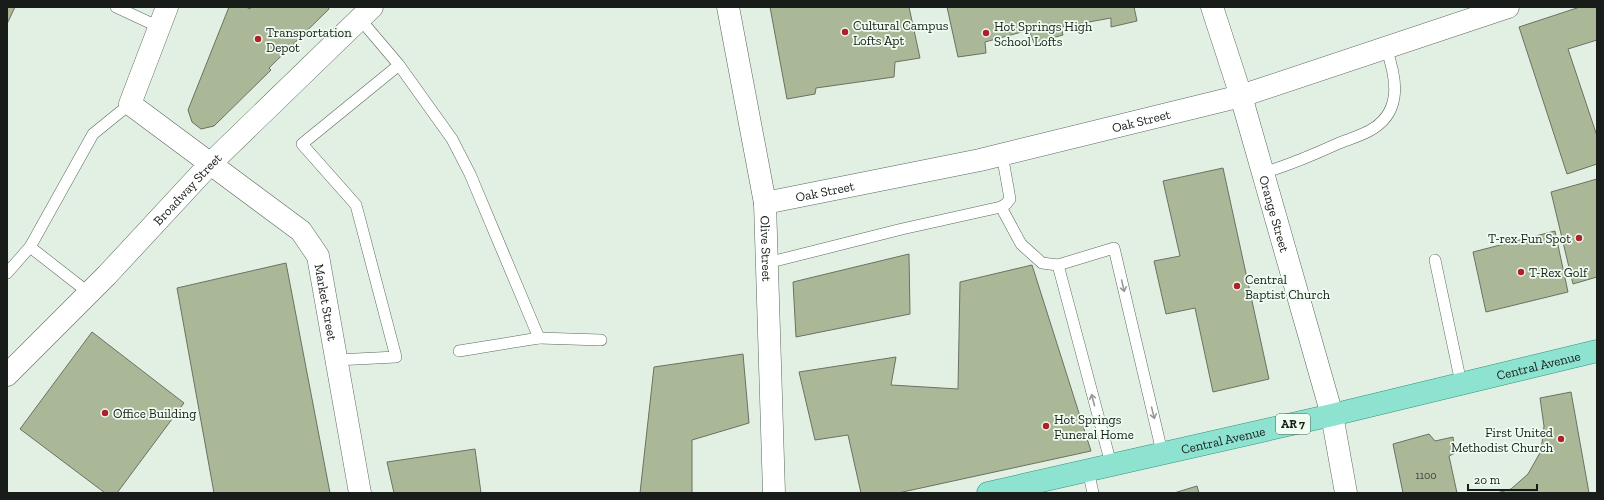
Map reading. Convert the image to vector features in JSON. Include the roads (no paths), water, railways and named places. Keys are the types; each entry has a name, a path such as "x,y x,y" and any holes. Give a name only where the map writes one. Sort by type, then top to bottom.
{"main road":[{"name":"Central Avenue","path":"988,493 1162,452 1332,415 1597,351"}],"street":[{"path":"130,104 167,7"},
{"name":"Olive Street","path":"728,7 765,203 774,493"},
{"name":"Orange Street","path":"1212,7 1241,96 1332,415 1346,493"},
{"name":"Oak Street","path":"765,203 1002,154 1241,96 1508,7"},
{"name":"Broadway Street","path":"7,375 89,293 210,164 366,13"},
{"name":"Market Street","path":"130,104 301,231 318,256 360,493"}],"lane":[{"path":"116,7 159,27"},
{"path":"366,13 399,65 452,139 470,174 539,338"},
{"path":"1263,173 1292,164 1374,129 1386,118 1394,102 1396,85 1393,67 1386,48"},
{"path":"336,360 396,357 356,205 302,144 399,65"},
{"path":"7,273 30,247 93,134 130,104"},
{"path":"767,263 902,229 1001,207 1010,199 1002,154"},
{"path":"1001,207 1021,244 1042,263 1058,265 1114,248 1162,452"},
{"path":"30,247 89,293"},
{"path":"1435,260 1461,383"},
{"path":"1058,265 1111,464"},
{"path":"459,351 539,338 601,340"},
{"path":"1088,470 1093,493"}],"place":[{"name":"Cultural Campus Lofts Apt","path":"845,32"},
{"name":"Hot Springs High School Lofts","path":"986,33"},
{"name":"Transportation Depot","path":"258,39"},
{"name":"T-rex Fun Spot","path":"1579,238"},
{"name":"T-Rex Golf","path":"1521,272"},
{"name":"Central Baptist Church","path":"1237,286"},
{"name":"Office Building","path":"105,413"},
{"name":"Hot Springs Funeral Home","path":"1046,426"},
{"name":"First United Methodist Church","path":"1561,439"}]}
